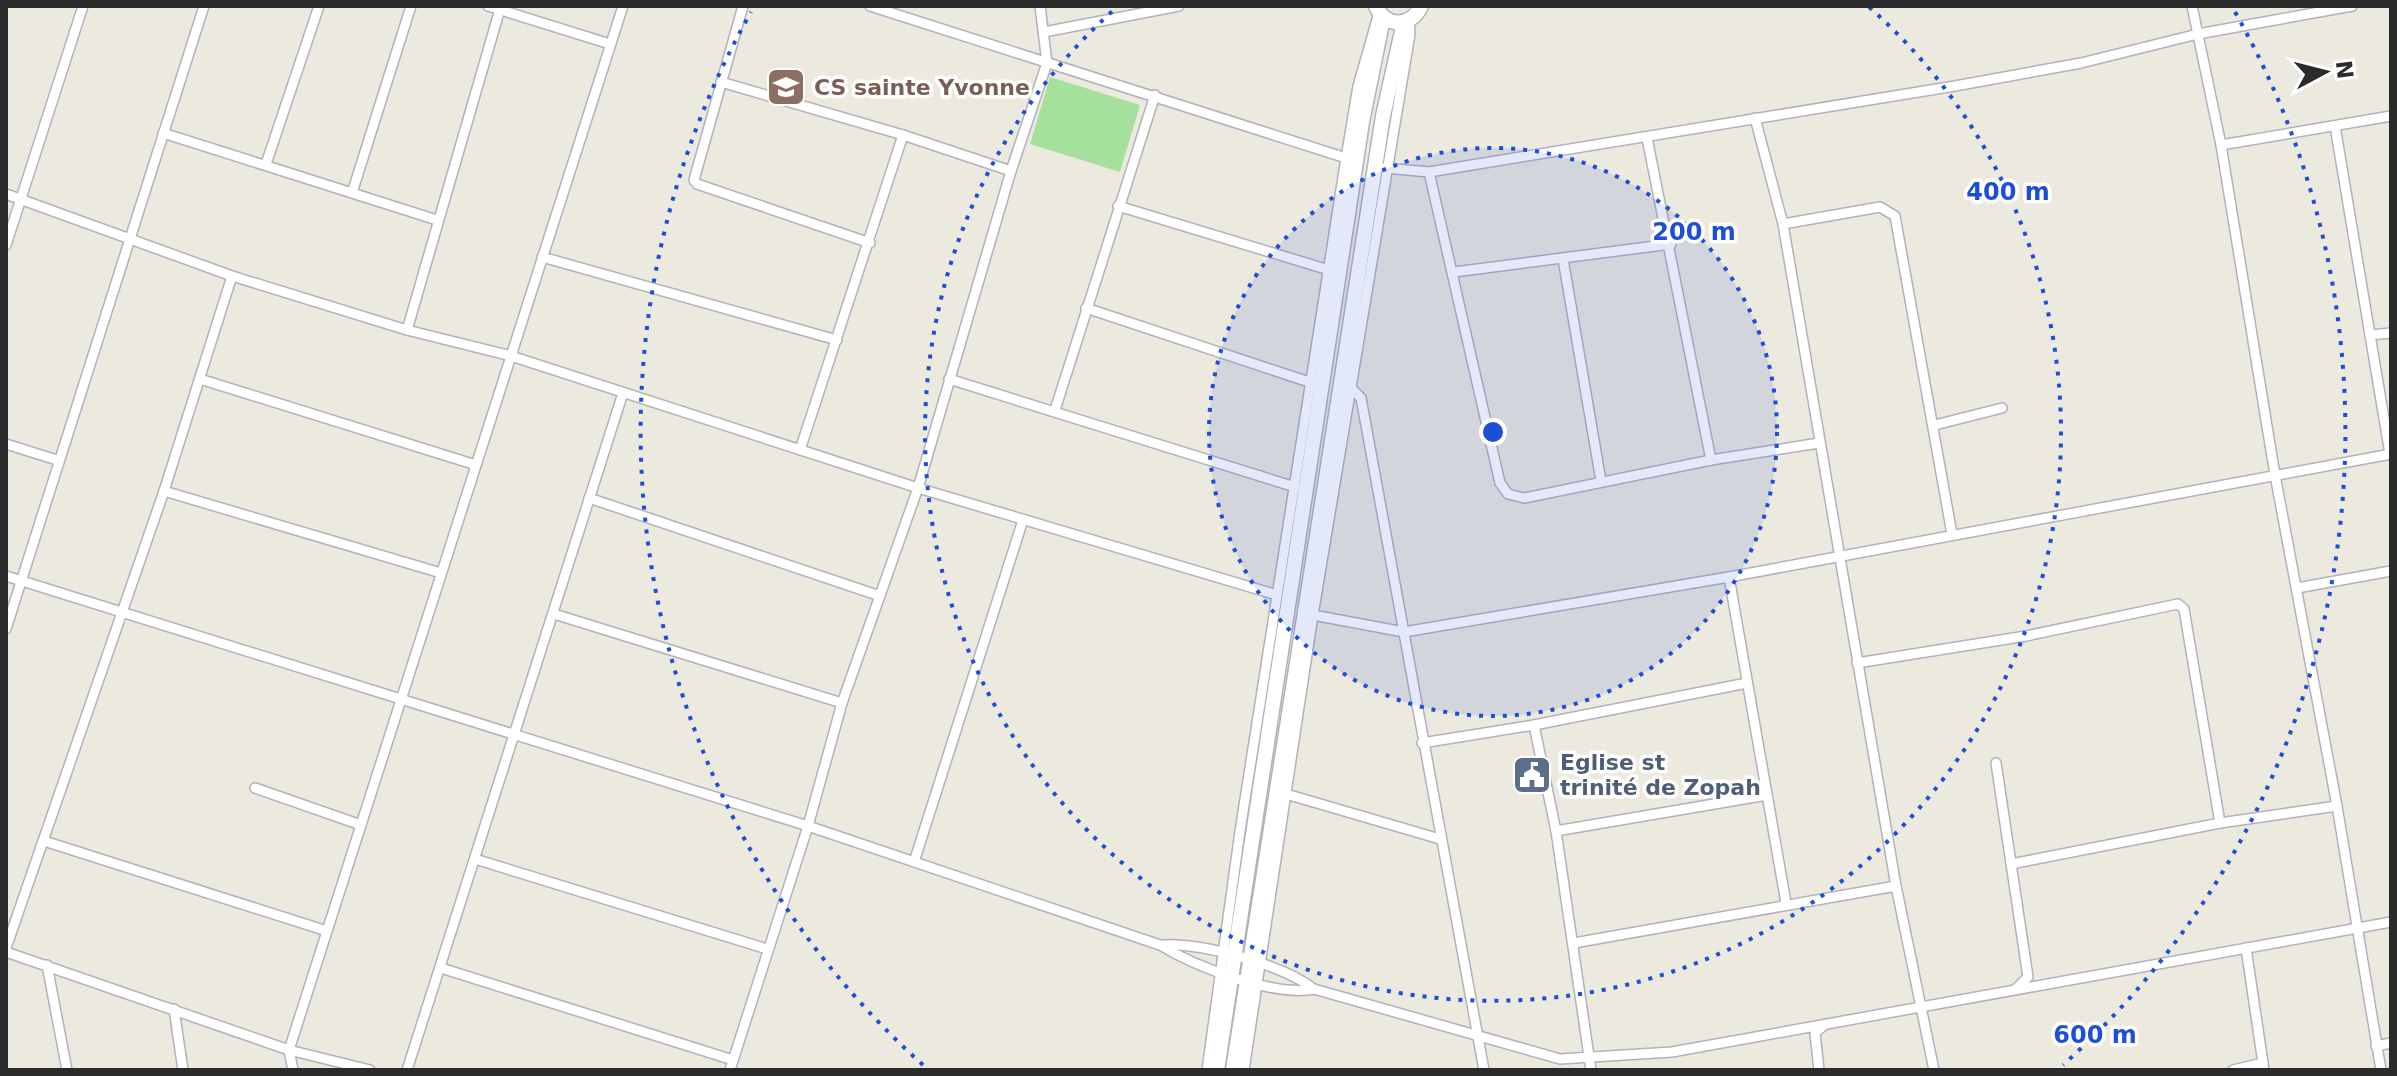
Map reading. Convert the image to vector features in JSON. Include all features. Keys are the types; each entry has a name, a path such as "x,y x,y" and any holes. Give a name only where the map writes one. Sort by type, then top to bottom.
{"main road":[{"path":"1233,1070 1255,964 1380,132 1407,21 1421,6"},
{"path":"1217,1070 1227,955 1379,12 1407,21"}],"street":[{"path":"6,245 83,6"},
{"path":"6,629 57,460 204,6"},
{"path":"266,164 319,6"},
{"path":"352,193 411,6"},
{"path":"488,6 610,44"},
{"path":"293,1070 289,1050 623,6"},
{"path":"743,6 693,175 697,184 870,243"},
{"path":"870,6 1346,158"},
{"path":"441,968 732,1065 808,826 842,703 877,595 918,488 1011,171 1047,63 1040,6"},
{"path":"1044,32 1150,8 1179,6"},
{"path":"2192,6 2221,145 2275,475 2337,806 2381,1070"},
{"path":"1385,168 1429,172 1647,138 2081,63 2312,10 2352,6"},
{"path":"407,330 500,9"},
{"path":"1227,955 1277,595 1346,158 1358,86 1379,12"},
{"path":"1255,964 1286,794 1385,168 1410,34 1407,21"},
{"path":"721,82 903,135 1011,171"},
{"path":"1055,410 1155,95"},
{"path":"2221,145 2391,116"},
{"path":"1755,118 1783,224 1896,886 1934,1070"},
{"path":"1313,615 1404,632 1729,577 2391,454 2335,126"},
{"path":"163,133 437,220"},
{"path":"800,450 903,135"},
{"path":"1647,138 1671,244 1711,460"},
{"path":"1429,172 1500,483 1508,494 1524,498 1711,460 1819,443"},
{"path":"6,194 232,276 407,330 511,356 918,488 1277,595"},
{"path":"1118,206 1329,270"},
{"path":"1783,224 1880,207 1895,216 1935,425 1952,534"},
{"path":"1454,272 1671,244"},
{"path":"542,257 837,340"},
{"path":"1563,259 1601,481"},
{"path":"232,276 164,491 119,614 6,950 289,1050 370,1070"},
{"path":"1086,308 1312,383"},
{"path":"2370,335 2391,333"},
{"path":"200,379 476,465"},
{"path":"949,379 1295,487"},
{"path":"1351,388 1361,398 1484,1070"},
{"path":"407,1070 623,393"},
{"path":"1935,425 2002,408"},
{"path":"6,444 57,460"},
{"path":"164,491 441,573"},
{"path":"589,498 877,595"},
{"path":"914,862 1023,520"},
{"path":"2297,588 2391,571"},
{"path":"6,576 401,702 808,826 1160,945 1184,960 1293,993 1314,989"},
{"path":"1729,577 1786,903"},
{"path":"1857,663 2026,636 2178,604 2184,609 2220,823"},
{"path":"554,614 842,703"},
{"path":"1422,743 1534,725 1747,683"},
{"path":"1534,725 1556,831 1591,1070"},
{"path":"1996,763 2028,977 2013,990"},
{"path":"255,788 361,825"},
{"path":"1286,794 1440,839"},
{"path":"1556,831 1767,795"},
{"path":"2011,864 2220,823 2337,806"},
{"path":"44,841 327,931"},
{"path":"475,859 767,949"},
{"path":"1574,943 1786,903 1896,886"},
{"path":"1160,945 1189,944 1298,977 1314,989 1560,1059 1672,1052 2391,922"},
{"path":"2233,1070 2263,1067 2246,948"},
{"path":"47,965 67,1070"},
{"path":"1207,1070 1225,972"},
{"path":"1244,1070 1252,981"},
{"path":"174,1009 183,1070"},
{"path":"1819,1070 1815,1033 1824,1025"},
{"path":"2376,1046 2391,1043"}],"green space":[{"path":"1050,77 1140,105 1120,172 1030,144"}],"place":[{"name":"CS sainte Yvonne","path":"786,87"},
{"name":"Eglise st trinité de Zopah","path":"1532,775"}]}
